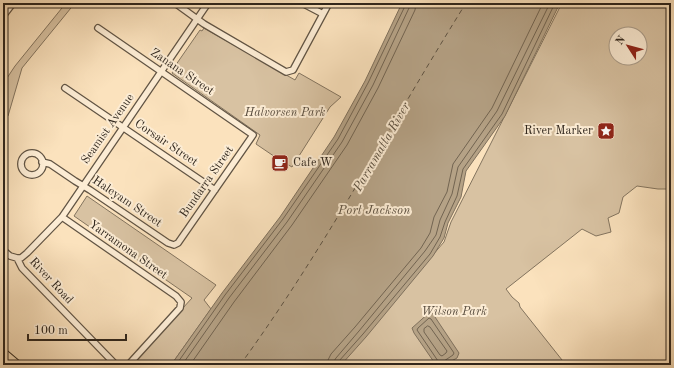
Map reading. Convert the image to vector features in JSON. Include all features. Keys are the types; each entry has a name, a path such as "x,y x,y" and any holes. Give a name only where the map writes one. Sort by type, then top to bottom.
{"highway":[{"path":"3,354 16,365"}],"street":[{"path":"3,16 13,3"},
{"path":"175,3 197,19 286,72 292,70 329,3"},
{"name":"Seamist Avenue","path":"17,258 21,258 27,253 62,217 208,3"},
{"path":"302,3 323,14"},
{"name":"Zanana Street","path":"98,28 253,135"},
{"name":"Corsair Street","path":"65,88 215,190"},
{"name":"Bundarra Street","path":"178,243 253,135"},
{"name":"Haleyam Street","path":"27,153 37,154 40,156 42,162 42,169 33,175 26,174 21,166 22,159 27,153"},
{"name":"Haleyam Street","path":"42,162 50,164 83,185 168,243 174,245 178,243"},
{"name":"Yarramona Street","path":"62,217 176,296 181,302 180,308 127,365"},
{"name":"River Road","path":"3,250 10,256 17,258 22,268 116,365"}],"green space":[{"path":"66,3 75,3 22,68 8,116 3,121 3,84 15,66"},
{"name":"Wilson Park","path":"562,3 671,3 671,189 637,186 623,197 619,213 608,218 611,232 596,236 582,229 506,289 519,303 520,307 566,365 550,365 548,363 531,365 340,365 444,242 451,222"},
{"name":"Halvorsen Park","path":"204,28 295,80 299,73 341,97 330,107 292,167 256,144 260,135 172,73 174,70 173,69 200,30 202,31"},
{"path":"87,196 216,285 204,300 211,309 171,365 131,365 192,298 74,216"}],"water":[{"name":"Port Jackson","path":"402,3 560,3 505,116 466,171 461,197 448,223 444,238 433,256 341,365 171,365 222,293 280,217 334,137 365,81"},
{"path":"431,311 459,353 457,358 444,365 436,365 412,328"}],"ferry route":[{"path":"240,365 271,321 329,232 466,3"}],"place":[{"name":"River Marker","path":"606,131"},
{"name":"Cafe W","path":"280,163"}],"water label":[{"name":"Parramatta River","path":"382,147"}]}
